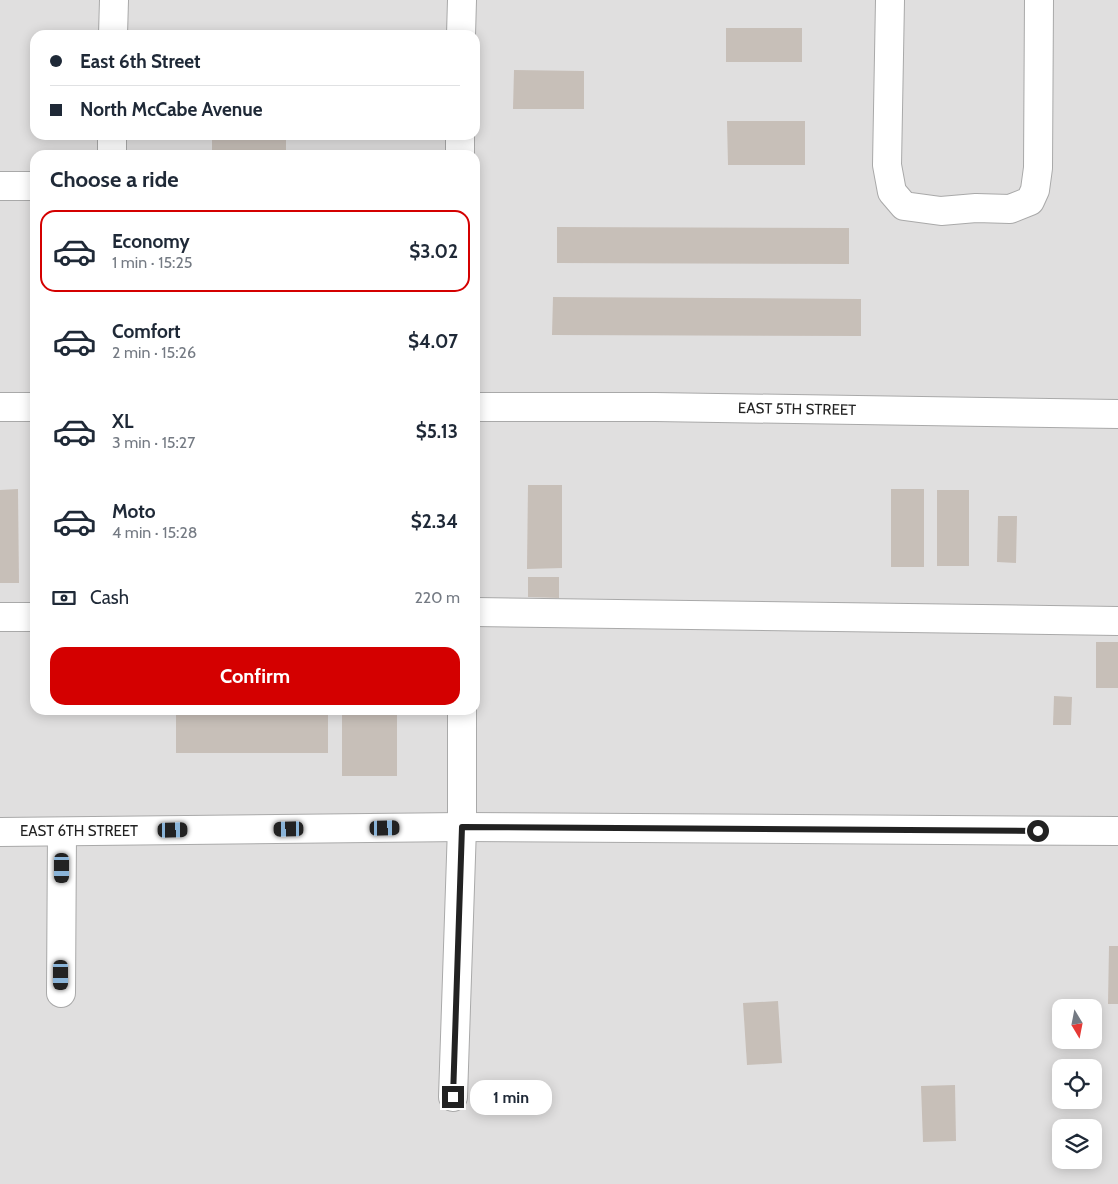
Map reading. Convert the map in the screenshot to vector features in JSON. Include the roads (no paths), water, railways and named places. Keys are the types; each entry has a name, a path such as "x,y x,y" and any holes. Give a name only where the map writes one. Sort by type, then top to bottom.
{"street":[{"path":"113,30 114,0"},
{"path":"461,30 462,0"},
{"path":"890,0 887,166 892,192 904,206 941,211 976,208 1010,209 1030,201 1035,190 1038,168 1039,0"},
{"path":"0,186 30,186"},
{"path":"0,407 30,407"},
{"name":"EAST 5TH STREET","path":"480,407 655,407 1118,414"},
{"path":"480,612 1118,621"},
{"path":"0,617 30,617"},
{"path":"453,1097 462,827 462,715"},
{"name":"EAST 6TH STREET","path":"0,832 462,827 1118,831"},
{"path":"61,993 62,832"}]}
